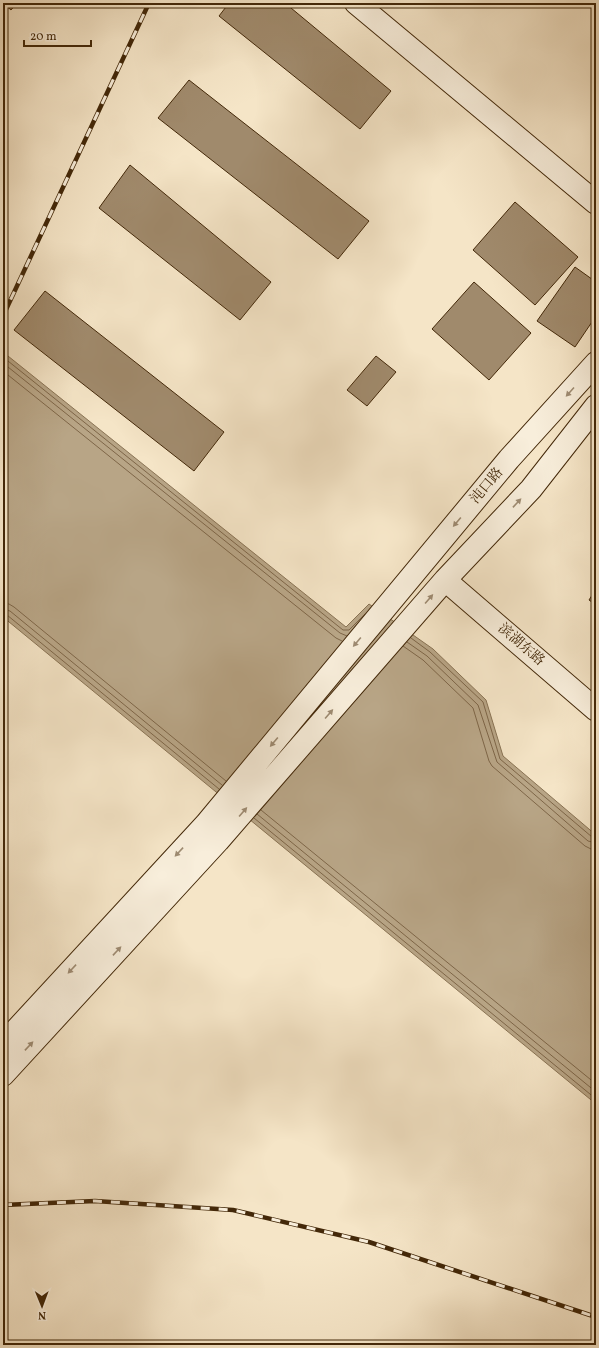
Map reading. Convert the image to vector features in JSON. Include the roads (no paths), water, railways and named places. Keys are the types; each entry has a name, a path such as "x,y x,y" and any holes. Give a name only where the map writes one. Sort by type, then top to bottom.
{"main road":[{"path":"356,3 596,203"},
{"name":"沌口路","path":"3,1044 206,824 509,459 596,363"},
{"path":"3,1075 218,841 445,580 531,489 596,406"},
{"name":"滨湖东路","path":"445,580 596,710"}],"water":[{"path":"3,352 346,627 369,604 433,649 486,700 503,756 596,835 596,1104 3,617"}],"railway":[{"path":"3,316 149,3"},
{"path":"3,1205 95,1201 233,1210 369,1242 596,1317"}]}
